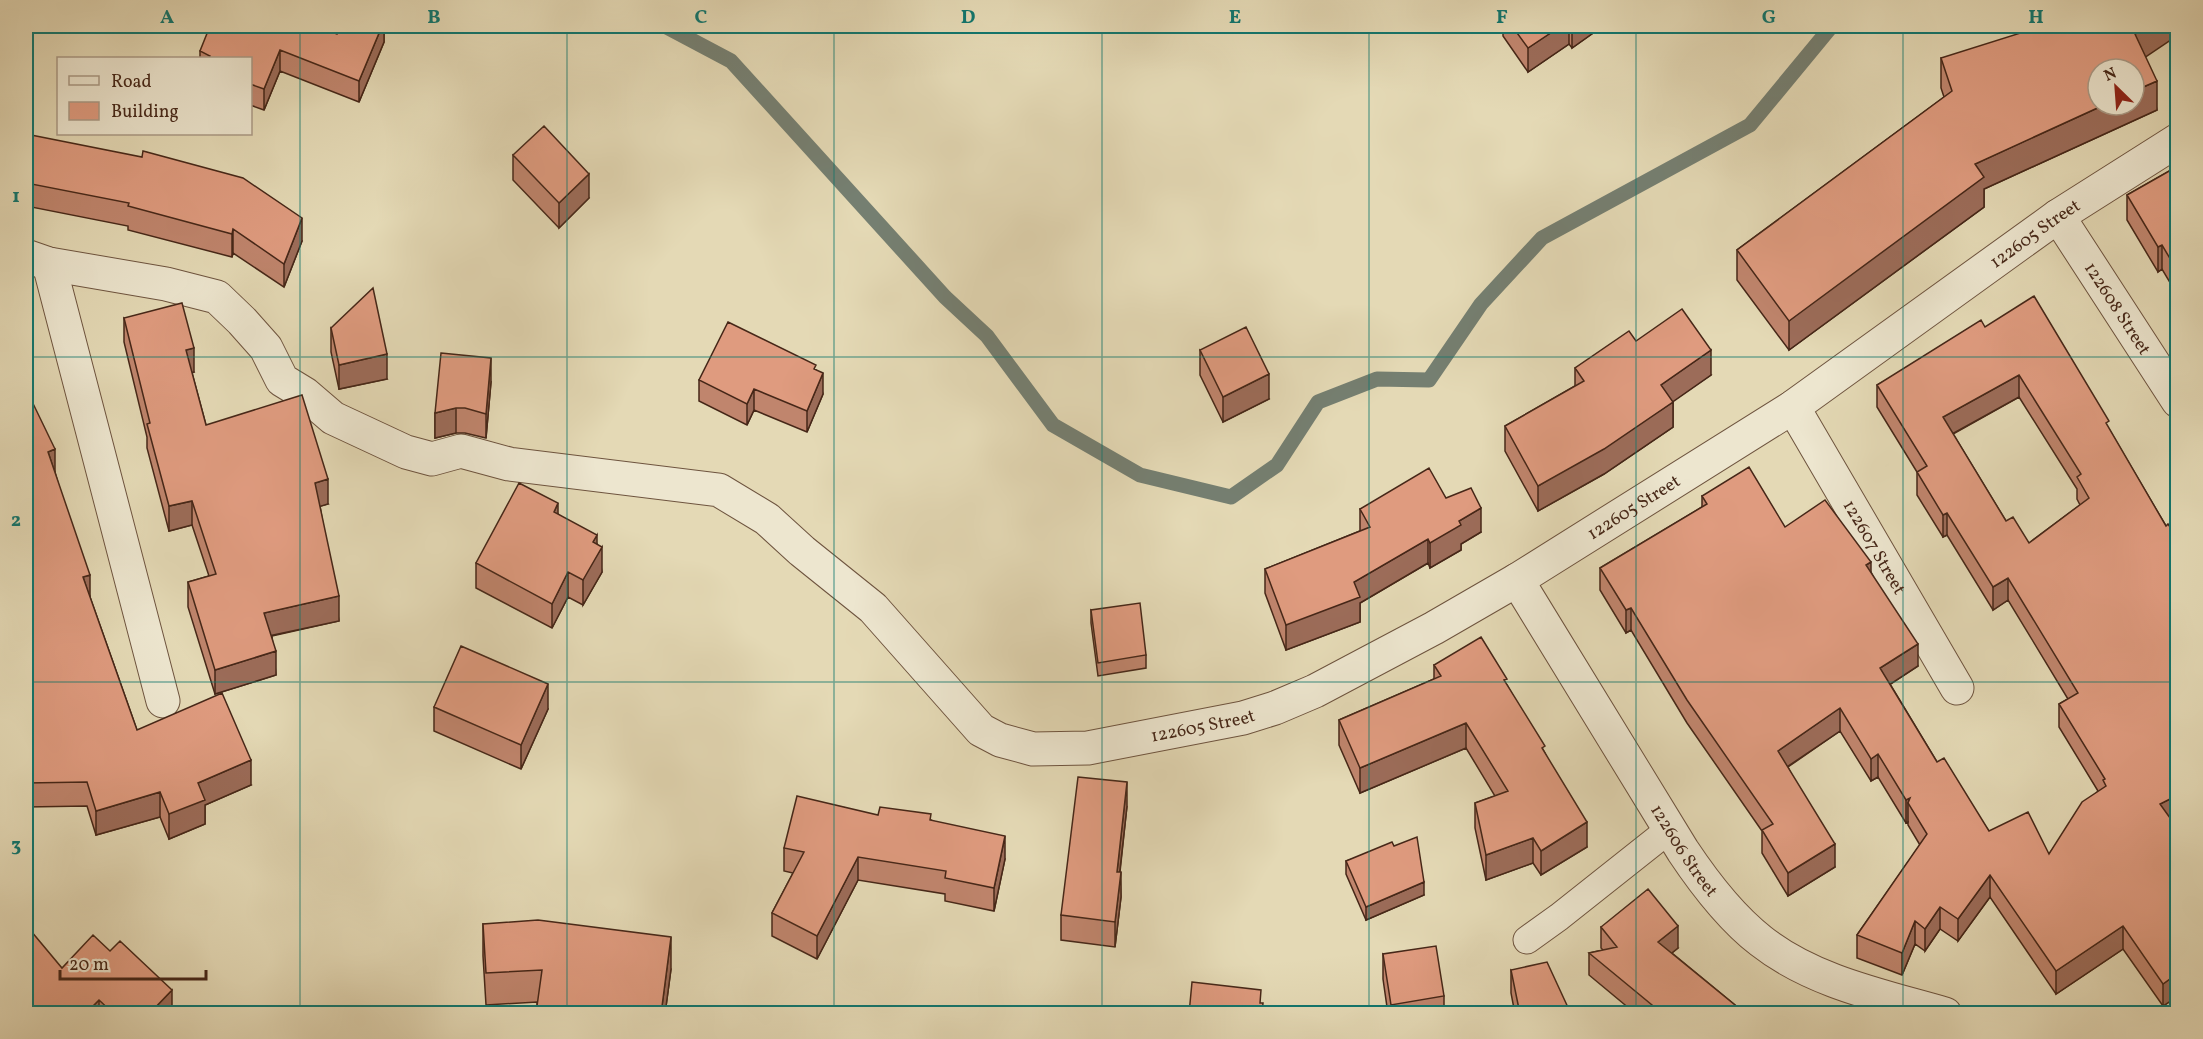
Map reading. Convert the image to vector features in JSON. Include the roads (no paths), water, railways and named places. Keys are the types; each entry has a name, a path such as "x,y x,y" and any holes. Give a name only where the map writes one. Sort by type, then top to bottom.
{"street":[{"name":"122605 Street","path":"37,260 166,284 218,297 266,348 282,381 305,394 333,418 406,452 432,459 461,451 509,465 719,489 767,519 802,551 873,608 981,730 1000,740 1033,749 1088,748 1243,718 1275,708 1315,691 1517,580 1793,407 2058,216 2178,140"},
{"name":"122608 Street","path":"2058,216 2178,401"},
{"path":"37,260 163,701"},
{"name":"122607 Street","path":"1793,407 1957,688"},
{"name":"122606 Street","path":"1517,580 1705,884 1727,908 1761,941 1788,960 1818,975 1945,1014"}],"lane":[{"path":"1527,940 1560,917 1670,829"}],"waterway":[{"path":"665,26 731,61 945,297 987,336 1053,425 1140,475 1231,497 1277,465 1318,402 1377,379 1429,380 1481,304 1542,238 1750,125 1831,27 1835,26"}]}
